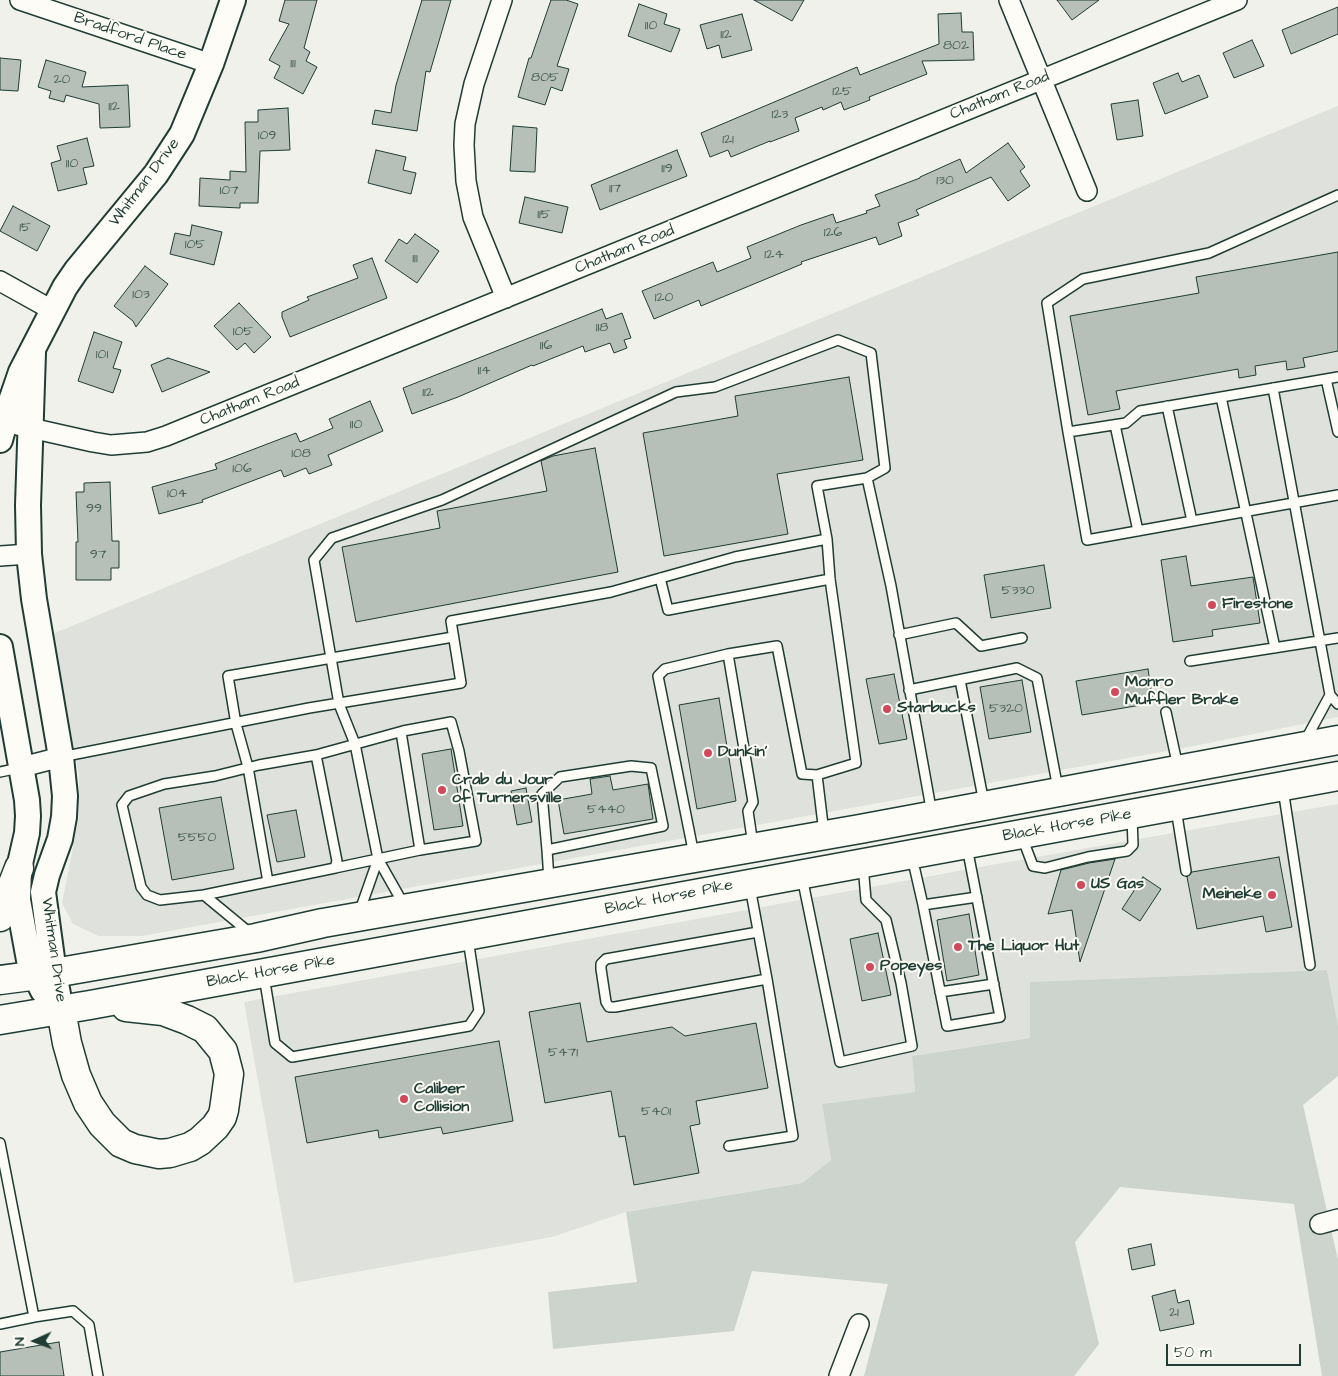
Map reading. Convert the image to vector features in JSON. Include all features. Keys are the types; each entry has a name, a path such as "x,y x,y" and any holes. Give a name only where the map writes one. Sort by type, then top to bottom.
{"highway":[{"name":"Black Horse Pike","path":"0,980 256,938 358,917 824,836 1338,740"},
{"name":"Black Horse Pike","path":"0,1020 263,974 1338,776"},
{"path":"597,912 606,899 612,896 813,854 819,849 824,836"},
{"path":"0,916 18,868"},
{"path":"62,1010 71,1058 82,1090 94,1114 110,1133 121,1143 134,1149 159,1154 180,1152 200,1142 222,1117 227,1099 229,1074 227,1062 218,1043 204,1029 163,1011 92,1005"}],"street":[{"name":"Bradford Place","path":"20,0 211,64"},
{"name":"Whitman Drive","path":"2,431 21,372 52,310 76,271 144,190 182,134 211,64 233,0"},
{"path":"502,0 474,84 465,124 464,145 466,180 473,217 506,298"},
{"path":"1009,0 1087,191"},
{"name":"Chatham Road","path":"2,431 32,429 111,445 147,442 166,436 1237,0"},
{"path":"0,281 52,310"},
{"name":"Whitman Drive","path":"32,353 32,429 28,505 29,554 33,592 61,757 65,796 60,839 43,892 44,974"},
{"path":"0,556 29,554"},
{"name":"Whitman Drive","path":"0,647 11,770 28,816 27,833 18,868 17,885 20,914 28,954 44,974 62,1010"},
{"path":"11,770 61,757"},
{"path":"839,1376 859,1324"}],"lane":[{"path":"1338,195 1209,253 1083,279 1047,303 1087,540 1294,502 1338,497"},
{"path":"407,909 378,859 356,744 339,704 314,560 332,538 442,500 676,392 715,387 838,340 871,353 885,468 867,478 817,486 827,539 830,578 856,763 817,776 802,774 777,646 728,654 666,669 658,676 694,859"},
{"path":"1068,432 1126,423 1140,410 1338,377"},
{"path":"1326,379 1338,432"},
{"path":"1273,388 1330,695 1338,704"},
{"path":"1221,397 1275,648"},
{"path":"1168,406 1192,521"},
{"path":"1116,425 1138,531"},
{"path":"867,478 891,586 932,816"},
{"path":"61,757 339,704 461,683 450,621 611,592 735,557 827,539"},
{"path":"660,578 668,610 830,578"},
{"path":"899,635 956,623 980,646 1022,638"},
{"path":"268,882 248,767 236,724 228,676 453,637"},
{"path":"1190,661 1338,638"},
{"path":"728,654 753,802 748,811 754,848"},
{"path":"909,690 1017,668 1037,678 1059,792"},
{"path":"960,680 984,806"},
{"path":"1303,746 1330,695"},
{"path":"1166,712 1178,770"},
{"path":"451,722 459,751 476,841 420,850 204,895 160,900 147,895 141,887 122,805 129,796 164,784 215,776 248,767 316,755 401,732 451,722"},
{"path":"401,732 420,850"},
{"path":"316,755 336,861 335,868"},
{"path":"547,850 662,826 651,768 631,766 560,777 542,794 547,850 550,883"},
{"path":"817,776 824,836"},
{"path":"1283,786 1310,965"},
{"path":"1176,806 1186,871"},
{"path":"1021,834 1033,866 1045,868 1088,856 1127,850 1134,846 1132,814"},
{"path":"911,854 946,1026 973,1022 1000,1017 967,844"},
{"path":"358,917 378,859"},
{"path":"801,875 840,1062 912,1046 901,983 886,920 866,900 863,863"},
{"path":"729,1146 793,1136 749,883"},
{"path":"204,895 256,938"},
{"path":"923,906 977,897"},
{"path":"758,932 606,959 601,964 606,1002 609,1007 615,1007 767,978"},
{"path":"263,974 275,1043 292,1057 469,1026 479,1010 467,936"},
{"path":"940,992 994,984"},
{"path":"0,1143 34,1317"},
{"path":"0,1324 73,1311 89,1324 98,1376"}],"shaded area":[{"path":"1338,106 1338,717 1189,747 142,936 99,936 73,924 62,903 79,817 79,776 52,634"},
{"path":"1338,804 1338,1025 1327,970 1030,982 1030,1038 912,1056 915,1092 822,1104 831,1160 802,1183 626,1212 552,1237 294,1283 244,1002 991,865"},
{"path":"1327,970 1338,1025 1338,1076 1303,1105 1338,1260 1338,1376 1322,1376 1294,1204 1120,1187 1075,1242 1099,1344 1074,1376 864,1376 888,1284 752,1271 734,1331 553,1349 548,1292 637,1282 626,1212 802,1183 831,1160 822,1104 915,1092 912,1056 1030,1038 1030,982"}],"building":[{"path":"285,0 317,0 304,48 310,52 306,61 317,67 303,94 274,78 280,66 269,60 289,24 279,21"},
{"path":"422,0 451,0 430,72 426,71 417,131 372,124 375,110 391,113 396,85"},
{"path":"551,0 566,0 578,4 557,66 569,69 562,91 551,87 545,105 518,97 529,58 531,58"},
{"path":"754,0 804,0 792,21"},
{"path":"1057,0 1099,0 1072,20"},
{"path":"639,4 667,14 664,24 680,29 671,52 628,36"},
{"path":"1338,7 1338,34 1291,54 1282,30"},
{"path":"961,13 962,32 973,32 974,60 922,61 927,74 869,97 870,100 844,110 841,102 823,110 822,107 795,118 799,131 731,157 728,150 710,157 701,133 857,67 860,75 939,44 938,14"},
{"path":"742,14 752,50 722,58 719,45 707,49 700,25"},
{"path":"1252,40 1264,66 1234,78 1223,53"},
{"path":"0,58 21,60 18,91 0,90"},
{"path":"46,60 86,72 82,87 128,85 130,127 100,128 99,104 66,95 64,102 49,98 51,91 38,87"},
{"path":"1178,73 1182,82 1199,75 1208,97 1165,114 1153,83"},
{"path":"1138,100 1143,136 1117,140 1111,104"},
{"path":"288,108 290,150 260,151 258,203 240,203 240,208 199,206 200,178 230,180 230,171 246,172 245,122 258,122 258,110"},
{"path":"513,126 537,128 535,172 510,171"},
{"path":"87,138 94,166 83,168 87,184 58,191 51,163 61,160 57,146"},
{"path":"1008,143 1025,167 1020,171 1030,186 1008,201 991,177 916,210 919,215 898,223 902,236 879,245 876,237 801,262 802,264 701,306 699,300 654,319 642,291 713,262 717,272 751,258 747,247 801,225 833,214 836,223 867,213 866,211 880,206 875,195 920,178 960,159 966,173"},
{"path":"376,150 406,157 403,170 416,173 411,194 368,183"},
{"path":"677,150 687,176 600,210 591,185"},
{"path":"525,197 568,207 562,233 519,223"},
{"path":"13,206 50,226 37,251 0,231"},
{"path":"192,225 222,232 214,265 170,254 175,233 190,236"},
{"path":"415,234 439,251 417,283 385,261 399,239 407,244"},
{"path":"1338,252 1338,351 1303,358 1305,367 1287,370 1286,361 1255,366 1256,375 1239,378 1238,369 1116,391 1120,409 1088,415 1070,316 1199,293 1196,277"},
{"path":"372,258 387,298 290,337 282,317 282,312 309,300 307,297 358,278 353,265"},
{"path":"145,266 168,284 136,327 133,321 114,306"},
{"path":"239,303 271,337 254,353 245,343 237,350 214,326"},
{"path":"602,309 606,319 622,313 631,338 624,340 627,348 614,353 610,343 585,352 583,346 412,414 403,388"},
{"path":"94,332 122,342 113,368 121,370 113,393 78,381"},
{"path":"168,358 210,372 162,392 151,365"},
{"path":"849,377 863,460 777,474 788,534 664,556 643,433 738,416 735,396"},
{"path":"370,401 383,431 328,455 332,465 309,474 306,468 284,477 281,470 202,500 203,502 159,514 152,487 217,469 215,464 296,433 300,442 333,428 329,419"},
{"path":"595,448 618,572 356,622 342,547 440,528 437,511 547,491 541,461 553,456"},
{"path":"110,482 112,541 119,541 119,568 111,568 111,580 76,580 76,542 78,542 76,492 84,492 84,483"},
{"name":"Firestone","path":"1186,556 1191,586 1253,577 1260,623 1212,630 1213,636 1173,642 1161,560"},
{"path":"1044,565 1051,608 991,618 984,575"},
{"name":"Monro Muffler Brake","path":"1148,669 1153,703 1082,715 1076,681"},
{"name":"Starbucks","path":"894,674 907,739 879,744 866,679"},
{"path":"1022,680 1031,732 989,739 980,687"},
{"name":"Dunkin'","path":"719,698 736,801 697,809 679,705"},
{"name":"Crab du Jour of Turnersville","path":"451,749 463,826 434,830 422,754"},
{"path":"610,776 613,790 648,784 653,819 564,834 558,800 592,794 590,779"},
{"path":"526,788 532,822 517,825 511,791"},
{"path":"221,797 234,869 172,880 159,808"},
{"path":"296,810 305,857 277,862 267,815"},
{"path":"1279,857 1292,927 1266,932 1263,916 1197,929 1187,877 1192,872"},
{"name":"US Gas","path":"1115,859 1080,962 1072,910 1048,914 1061,870"},
{"path":"1143,877 1161,889 1140,921 1122,909"},
{"name":"The Liquor Hut","path":"969,914 979,975 947,981 937,920"},
{"name":"Popeyes","path":"878,933 891,995 862,1001 850,939"},
{"path":"580,1003 587,1042 672,1027 685,1036 756,1023 768,1088 696,1101 700,1124 690,1126 699,1173 634,1185 625,1136 619,1137 611,1091 545,1103 529,1012"},
{"name":"Caliber Collision","path":"499,1041 513,1121 443,1134 441,1127 379,1138 378,1130 307,1143 295,1077"},
{"path":"1151,1244 1155,1265 1132,1270 1128,1249"},
{"path":"1175,1290 1178,1303 1189,1300 1194,1324 1160,1331 1152,1296"},
{"path":"59,1342 64,1376 0,1376 0,1352"}],"place":[{"name":"Firestone","path":"1212,605"},
{"name":"Monro Muffler Brake","path":"1115,692"},
{"name":"Starbucks","path":"887,709"},
{"name":"Dunkin'","path":"708,753"},
{"name":"Crab du Jour of Turnersville","path":"442,790"},
{"name":"US Gas","path":"1081,885"},
{"name":"Meineke","path":"1272,895"},
{"name":"The Liquor Hut","path":"958,947"},
{"name":"Popeyes","path":"870,967"},
{"name":"Caliber Collision","path":"404,1099"}]}
